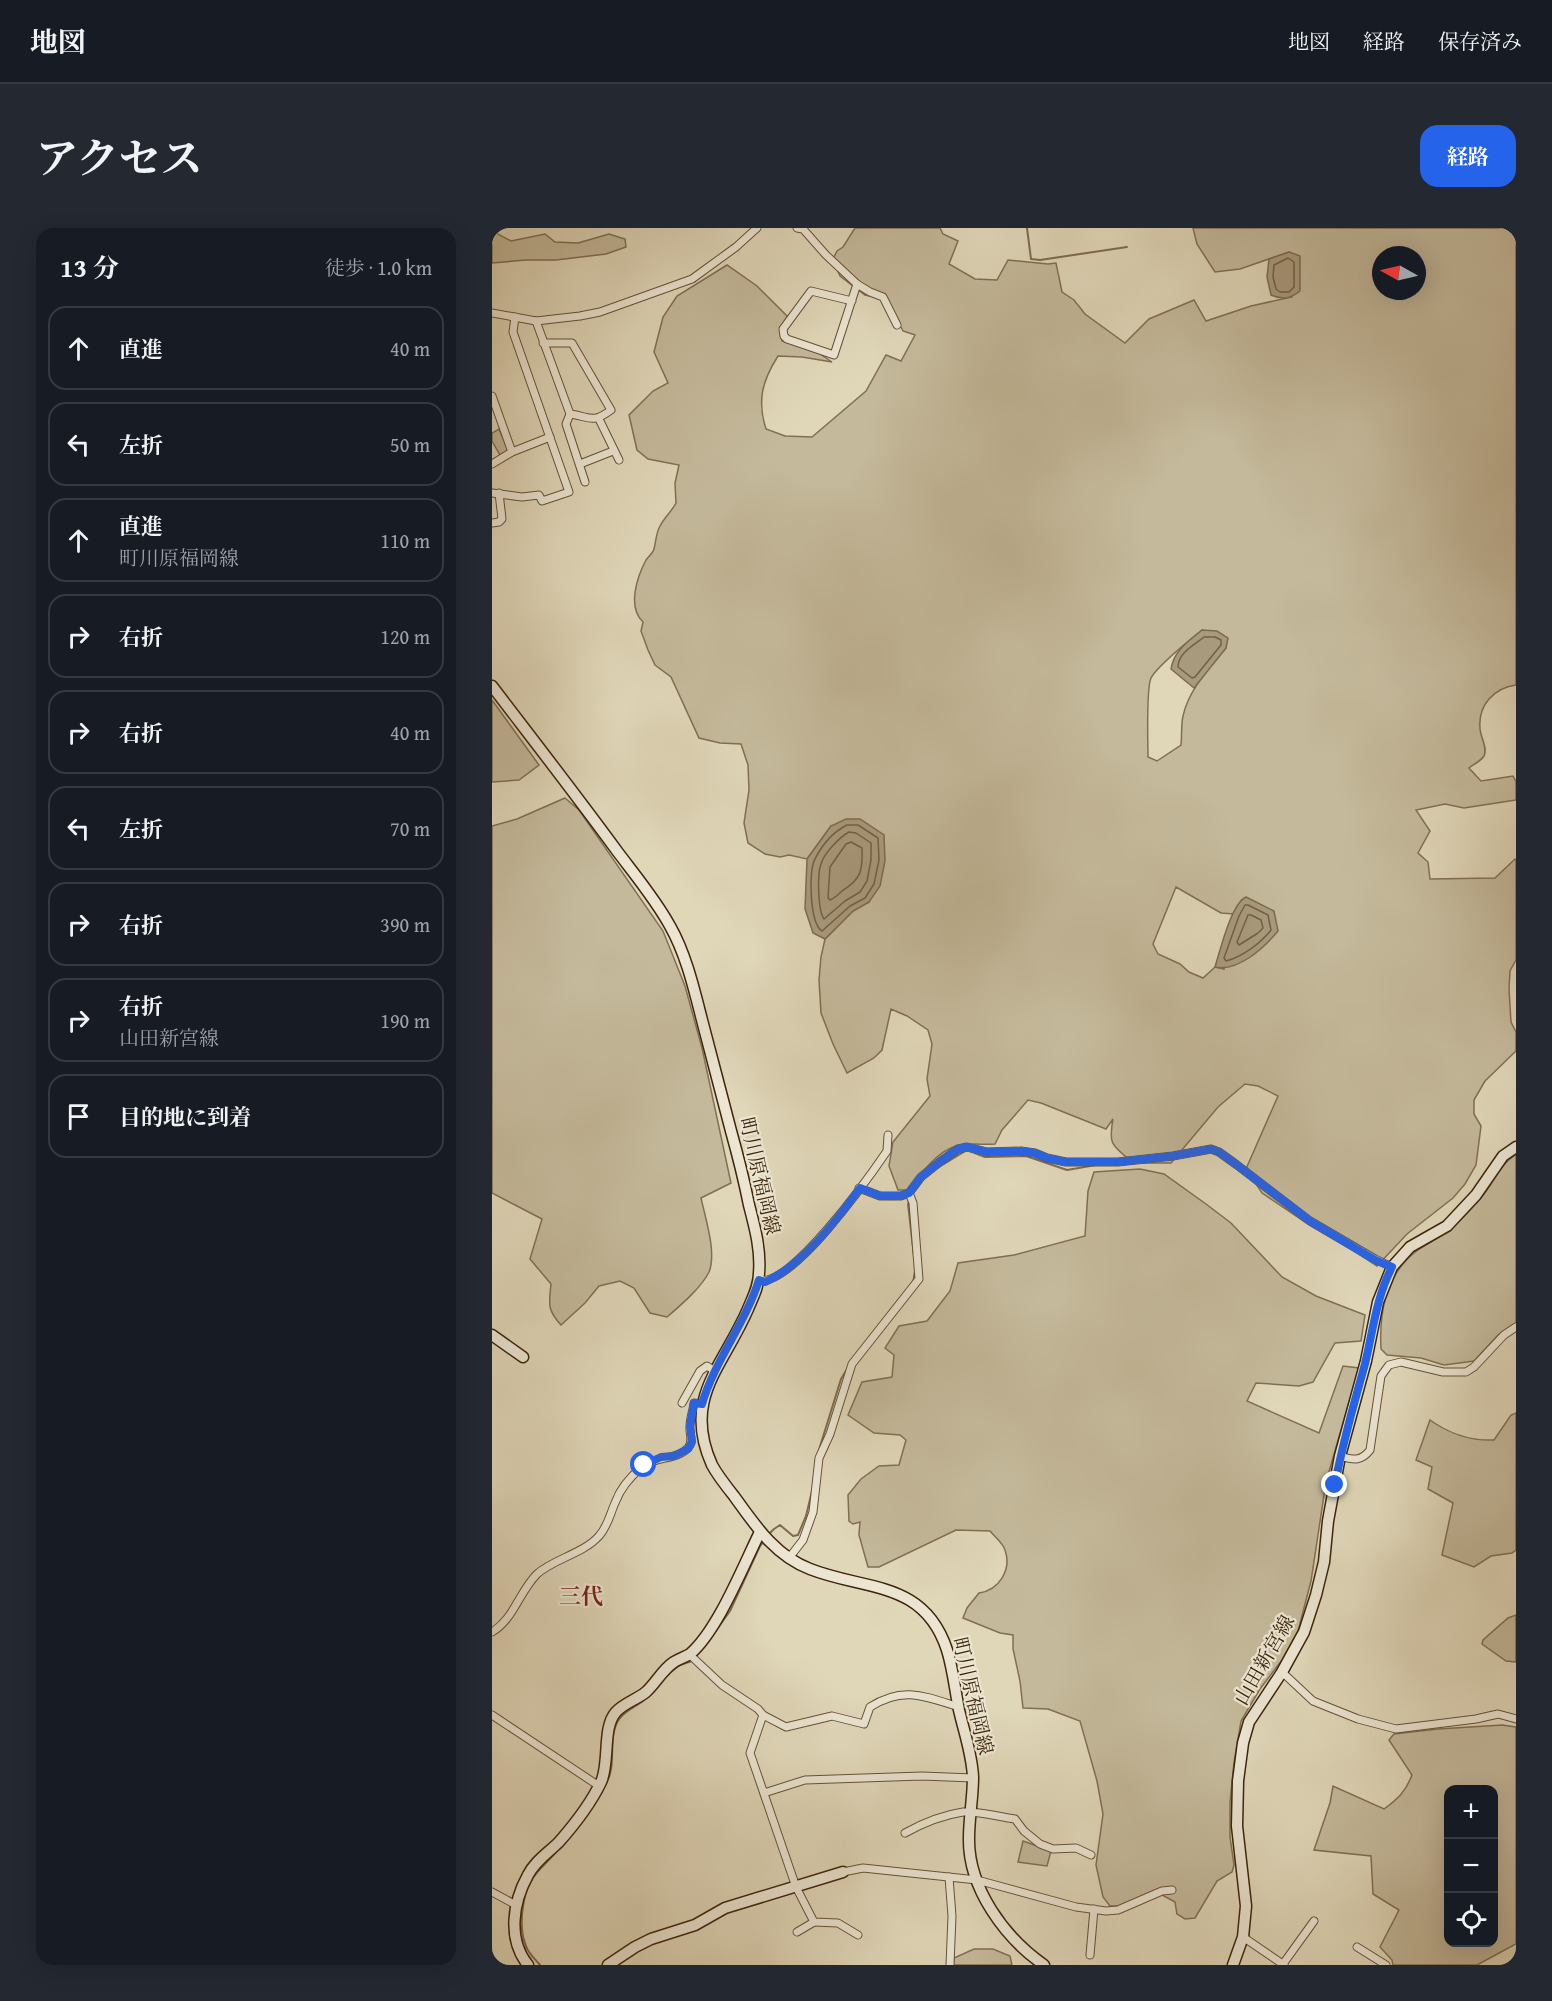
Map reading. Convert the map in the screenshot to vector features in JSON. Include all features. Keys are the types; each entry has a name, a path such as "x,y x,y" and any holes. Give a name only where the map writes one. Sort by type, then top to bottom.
{"main road":[{"name":"町川原福岡線","path":"492,686 580,800 670,926 689,974 739,1162 760,1259 759,1280 746,1315 698,1403 705,1445 715,1471 760,1532 789,1558 811,1570 896,1593 914,1602 929,1615 940,1631 948,1653 973,1778 968,1835 969,1854 977,1880 989,1904 1015,1941 1044,1965"},
{"name":"山田新宮線","path":"1233,1965 1243,1938 1246,1906 1237,1827 1238,1781 1243,1743 1249,1722 1282,1672 1304,1632 1316,1595 1324,1562 1328,1521 1340,1456 1366,1361 1378,1302 1392,1267 1410,1247 1447,1226 1476,1195 1503,1156 1516,1147"},
{"path":"492,1335 523,1357"},
{"path":"528,1965 516,1941 514,1915 528,1874 545,1853 558,1843 599,1786 606,1772 609,1730 614,1714 646,1692 674,1662 689,1654 705,1637 724,1607 760,1532"},
{"path":"608,1965 651,1939 695,1925 725,1908 843,1872"}],"street":[{"path":"797,228 803,229 826,255 857,284 883,297 897,325"},
{"path":"492,313 536,321 600,312 692,279 713,265 752,230"},
{"path":"852,302 811,291 783,329 784,336 834,355 852,302 857,284"},
{"path":"492,524 502,519 496,493 522,497 539,495 542,501 569,492 513,333 515,317"},
{"path":"536,321 570,414 566,424 585,482"},
{"path":"543,343 572,343 611,410 600,419 570,414"},
{"path":"492,396 512,452"},
{"path":"600,419 618,460"},
{"path":"492,464 512,452 550,437"},
{"path":"579,464 613,451"},
{"path":"759,1280 765,1282 775,1278 820,1239 887,1151 888,1135"},
{"path":"860,1188 886,1197 909,1193 921,1177 958,1149 967,1147 987,1152 1035,1153 1066,1162 1118,1162 1211,1149 1228,1158 1310,1221 1375,1260 1392,1267"},
{"path":"789,1558 803,1540 813,1512 819,1458 830,1434 852,1364 919,1279 913,1203 909,1193"},
{"path":"1340,1456 1355,1460 1364,1457 1370,1450 1382,1376 1389,1365 1401,1362 1443,1372 1466,1372 1474,1367 1504,1335 1516,1327"},
{"path":"682,1402 700,1371 707,1366 715,1371"},
{"path":"492,1632 502,1626 537,1575 590,1544 600,1535 610,1520 615,1502 623,1487 644,1465 688,1449 692,1442 690,1426 698,1403 690,1388"},
{"path":"690,1445 696,1447 705,1445"},
{"path":"689,1654 722,1685 758,1709 763,1715 786,1727 832,1716 864,1724 870,1707 884,1698 905,1694 959,1707"},
{"path":"1282,1672 1313,1701 1358,1719 1396,1729 1498,1714 1516,1719"},
{"path":"492,1715 599,1786"},
{"path":"763,1715 750,1753 796,1887 814,1922"},
{"path":"764,1793 805,1780 853,1777 973,1778"},
{"path":"906,1833 924,1823 963,1812 971,1812 1015,1819 1024,1831 1040,1844 1053,1849 1076,1848 1091,1856"},
{"path":"843,1872 863,1868 977,1880 1076,1907 1106,1911 1118,1910 1162,1891 1172,1890"},
{"path":"949,1877 952,1917 950,1965"},
{"path":"492,1893 516,1905"},
{"path":"1090,1955 1094,1909"},
{"path":"1243,1938 1284,1964 1314,1921"},
{"path":"796,1932 814,1922 838,1923 858,1935"},
{"path":"1357,1947 1386,1965"}],"shaded area":[{"path":"855,228 940,228 943,234 958,241 949,264 975,279 997,280 1008,260 1056,263 1062,292 1074,300 1085,314 1125,343 1149,319 1194,300 1206,321 1251,306 1292,297 1289,252 1240,269 1215,272 1197,244 1193,228 1516,228 1516,685 1494,694 1485,705 1480,728 1485,753 1469,768 1481,781 1513,776 1516,782 1516,800 1464,808 1445,804 1416,810 1430,831 1418,853 1428,862 1430,879 1495,878 1516,860 1516,960 1510,971 1509,989 1511,1022 1516,1032 1516,1051 1485,1081 1474,1100 1474,1114 1481,1126 1476,1165 1465,1184 1453,1198 1407,1234 1377,1266 1262,1193 1246,1169 1278,1096 1258,1086 1245,1084 1218,1107 1171,1163 1133,1163 1114,1145 1111,1135 1113,1119 1106,1129 1028,1100 1002,1130 995,1144 965,1144 953,1147 938,1156 907,1190 898,1190 889,1166 893,1142 930,1096 927,1079 932,1044 928,1030 907,1016 891,1009 882,1050 874,1058 847,1073 821,1013 819,980 821,957 825,939 853,911 869,902 831,826 807,859 789,855 780,857 765,854 748,843 744,823 749,790 748,765 741,744 720,743 699,738 671,677 655,665 641,631 643,622 635,608 635,592 639,575 653,550 662,523 676,503 675,483 679,465 648,459 637,450 629,415 653,391 668,383 654,352 663,317 677,296 727,265 757,286 787,316 781,331 782,341 814,350 832,362 778,356 765,383 762,409 766,429 785,436 812,437 866,391 886,355 901,361 915,335 903,331 894,313 879,298 865,295 840,276 833,259 837,251 843,247","holes":["1202,630 1226,648 1200,680 1190,697 1183,716 1181,745 1157,761 1148,757 1148,704 1151,678 1167,660","1176,887 1221,913 1234,914 1242,899 1224,969 1215,967 1203,978 1158,954 1153,944"]},
{"path":"492,231 511,241 545,234 555,242 578,243 609,234 625,239 626,247 606,254 556,260 492,263"},
{"path":"499,429 508,450 500,455 492,441 492,433"},
{"path":"492,700 539,765 519,780 492,782"},
{"path":"565,798 579,810 663,931 685,986 702,1048 731,1183 701,1198 711,1245 709,1272 696,1290 667,1317 650,1313 634,1288 620,1281 599,1286 585,1303 561,1325 553,1315 550,1306 551,1284 530,1259 542,1219 492,1193 492,826 517,819"},
{"path":"1516,1154 1516,1323 1499,1334 1474,1361 1444,1365 1421,1358 1387,1355 1381,1349 1381,1321 1387,1294 1398,1270 1418,1250 1454,1226 1484,1194 1502,1167"},
{"path":"1140,1169 1164,1174 1231,1223 1282,1277 1316,1296 1365,1315 1361,1341 1335,1343 1313,1382 1299,1386 1256,1383 1247,1401 1319,1433 1343,1366 1359,1368 1326,1482 1311,1581 1298,1631 1282,1660 1260,1689 1241,1721 1230,1803 1230,1837 1234,1865 1232,1872 1217,1881 1195,1918 1185,1919 1177,1914 1175,1902 1155,1891 1119,1906 1110,1906 1103,1897 1096,1865 1103,1814 1097,1781 1080,1721 1048,1709 1023,1708 1013,1649 1013,1635 1000,1633 963,1618 967,1608 979,1593 992,1588 1005,1572 1007,1557 1001,1542 990,1531 956,1530 879,1567 868,1567 859,1535 860,1522 853,1524 849,1521 848,1495 861,1479 879,1466 899,1465 906,1440 900,1435 874,1433 848,1415 862,1382 892,1377 894,1355 885,1348 899,1326 927,1321 950,1291 958,1263 1014,1255 1085,1236 1088,1191 1094,1172"},
{"path":"1516,1413 1516,1550 1512,1553 1491,1556 1474,1567 1442,1555 1453,1503 1428,1489 1432,1467 1416,1460 1430,1420 1460,1435 1494,1440 1511,1415"},
{"path":"1516,1615 1516,1662 1506,1661 1482,1644 1483,1640 1508,1618"},
{"path":"1502,1725 1516,1727 1516,1944 1477,1965 1393,1965 1392,1960 1380,1947 1399,1910 1373,1894 1371,1856 1314,1850 1330,1803 1333,1786 1384,1809 1407,1786 1412,1775 1389,1740 1394,1734"},
{"path":"1023,1841 1051,1851 1047,1866 1018,1862"},
{"path":"974,1949 993,1949 1010,1956 1012,1965 953,1965 954,1958"}],"water":[{"path":"1289,252 1300,256 1300,291 1293,296 1279,298 1271,295 1267,277 1269,259"},
{"path":"1202,630 1217,631 1228,638 1226,648 1194,688 1171,669 1178,651"},
{"path":"846,819 860,819 884,835 885,861 880,886 869,902 853,911 825,939 813,933 805,909 807,859 831,826"},
{"path":"1246,897 1274,911 1278,931 1250,957 1233,966 1215,967 1231,918"}],"waterway":[{"path":"1027,228 1031,259 1040,260 1127,247"},
{"path":"934,1170 967,1150 985,1157 1026,1156 1067,1170 1096,1165"},
{"path":"1107,1165 1120,1165"},
{"path":"910,1200 908,1204 914,1256"},
{"path":"913,1283 915,1271"},
{"path":"868,1339 899,1299"},
{"path":"818,1453 841,1379 849,1366"},
{"path":"768,1535 780,1525 793,1536 798,1535 806,1516 812,1491"},
{"path":"715,1632 730,1611 760,1546 765,1540"},
{"path":"652,1693 667,1675 680,1665 692,1661 704,1646"},
{"path":"606,1783 611,1767 616,1725 625,1713 643,1701"},
{"path":"540,1965 528,1951 524,1939 522,1930 524,1902 532,1879 557,1851"}],"district":[{"name":"三代","path":"581,1596"}],"route":[{"path":"644,1465 688,1449 692,1442 690,1426 694,1403 702,1404 708,1383 746,1315 759,1280 765,1282 775,1278 795,1262 820,1239 860,1188 886,1197 909,1193 921,1177 941,1161 958,1149 967,1147 987,1152 1035,1153 1066,1162 1118,1162 1211,1149 1237,1165 1310,1221 1334,1233 1375,1260 1392,1267 1378,1302 1366,1361 1340,1456 1335,1485"}]}
